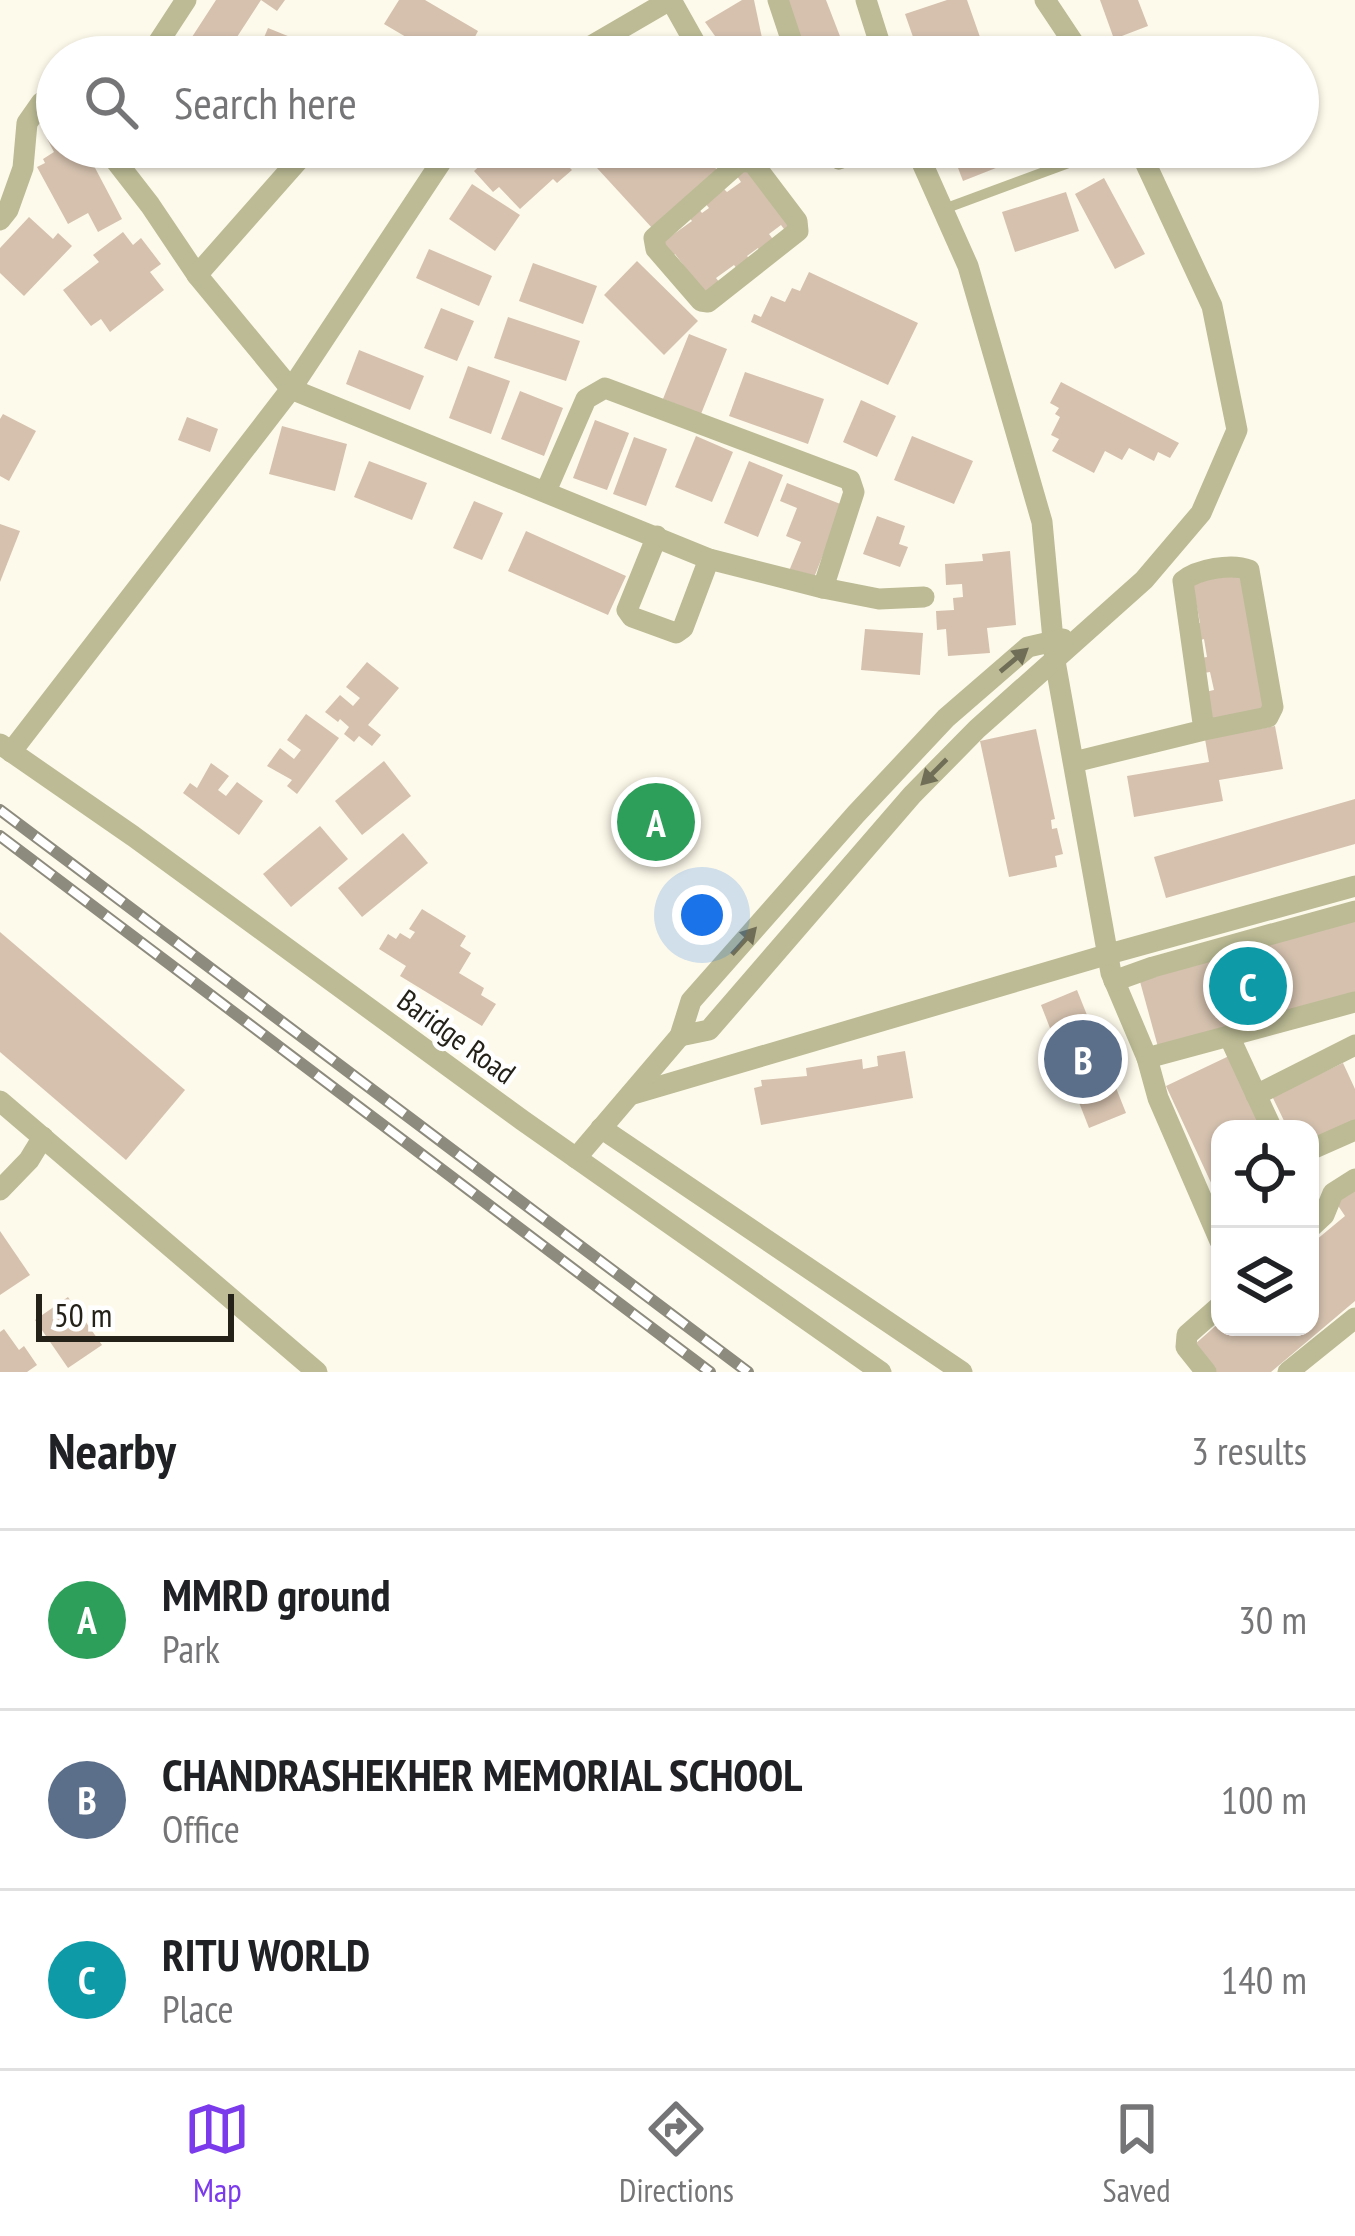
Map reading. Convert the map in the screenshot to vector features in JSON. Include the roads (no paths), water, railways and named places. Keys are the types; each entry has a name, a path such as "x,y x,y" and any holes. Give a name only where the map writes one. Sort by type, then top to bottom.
{"street":[{"path":"170,36 186,0"},
{"path":"608,36 670,0 691,36"},
{"path":"778,0 790,36"},
{"path":"866,0 877,36"},
{"path":"1046,0 1069,36"},
{"path":"0,220 23,169 27,123 36,110"},
{"path":"121,168 197,275 290,389 709,559 878,598 924,597"},
{"path":"197,275 291,168"},
{"path":"5,748 290,389 437,168"},
{"path":"733,168 654,238 656,249 701,301 708,302 799,231 762,168"},
{"path":"925,168 968,266 1042,522 1054,651 1111,973 1214,1228"},
{"path":"680,1036 709,1030 912,795 1054,651 1144,580 1202,513 1237,430 1212,306 1148,168"},
{"path":"545,490 586,399 605,388 850,480 854,492 824,588"},
{"path":"658,536 627,610 632,617 676,633 709,559"},
{"path":"1074,761 1268,717 1273,706 1250,570 1240,566 1192,574 1183,581 1204,730"},
{"path":"576,1158 680,1036 691,1000 946,718 1028,647 1054,651"},
{"name":"Baridge Road","path":"5,748 881,1372"},
{"path":"630,1095 1355,886"},
{"path":"1114,981 1355,911"},
{"path":"1147,1058 1355,1002"},
{"path":"1228,1036 1267,1120"},
{"path":"1256,1095 1355,1046"},
{"path":"0,1101 317,1372"},
{"path":"602,1128 962,1372"},
{"path":"1319,1146 1355,1130"},
{"path":"0,1190 29,1160 43,1137"},
{"path":"1319,1218 1333,1193 1355,1179"},
{"path":"1206,1372 1186,1348 1187,1335 1211,1314"},
{"path":"1288,1372 1355,1318"}],"lane":[{"path":"944,209 1055,168"}],"railway":[{"path":"0,810 748,1372"},
{"path":"0,836 710,1372"}],"place":[{"name":"MMRD ground","path":"656,822"},
{"name":"RITU WORLD","path":"1248,986"},
{"name":"CHANDRASHEKHER MEMORIAL SCHOOL","path":"1083,1059"}]}
